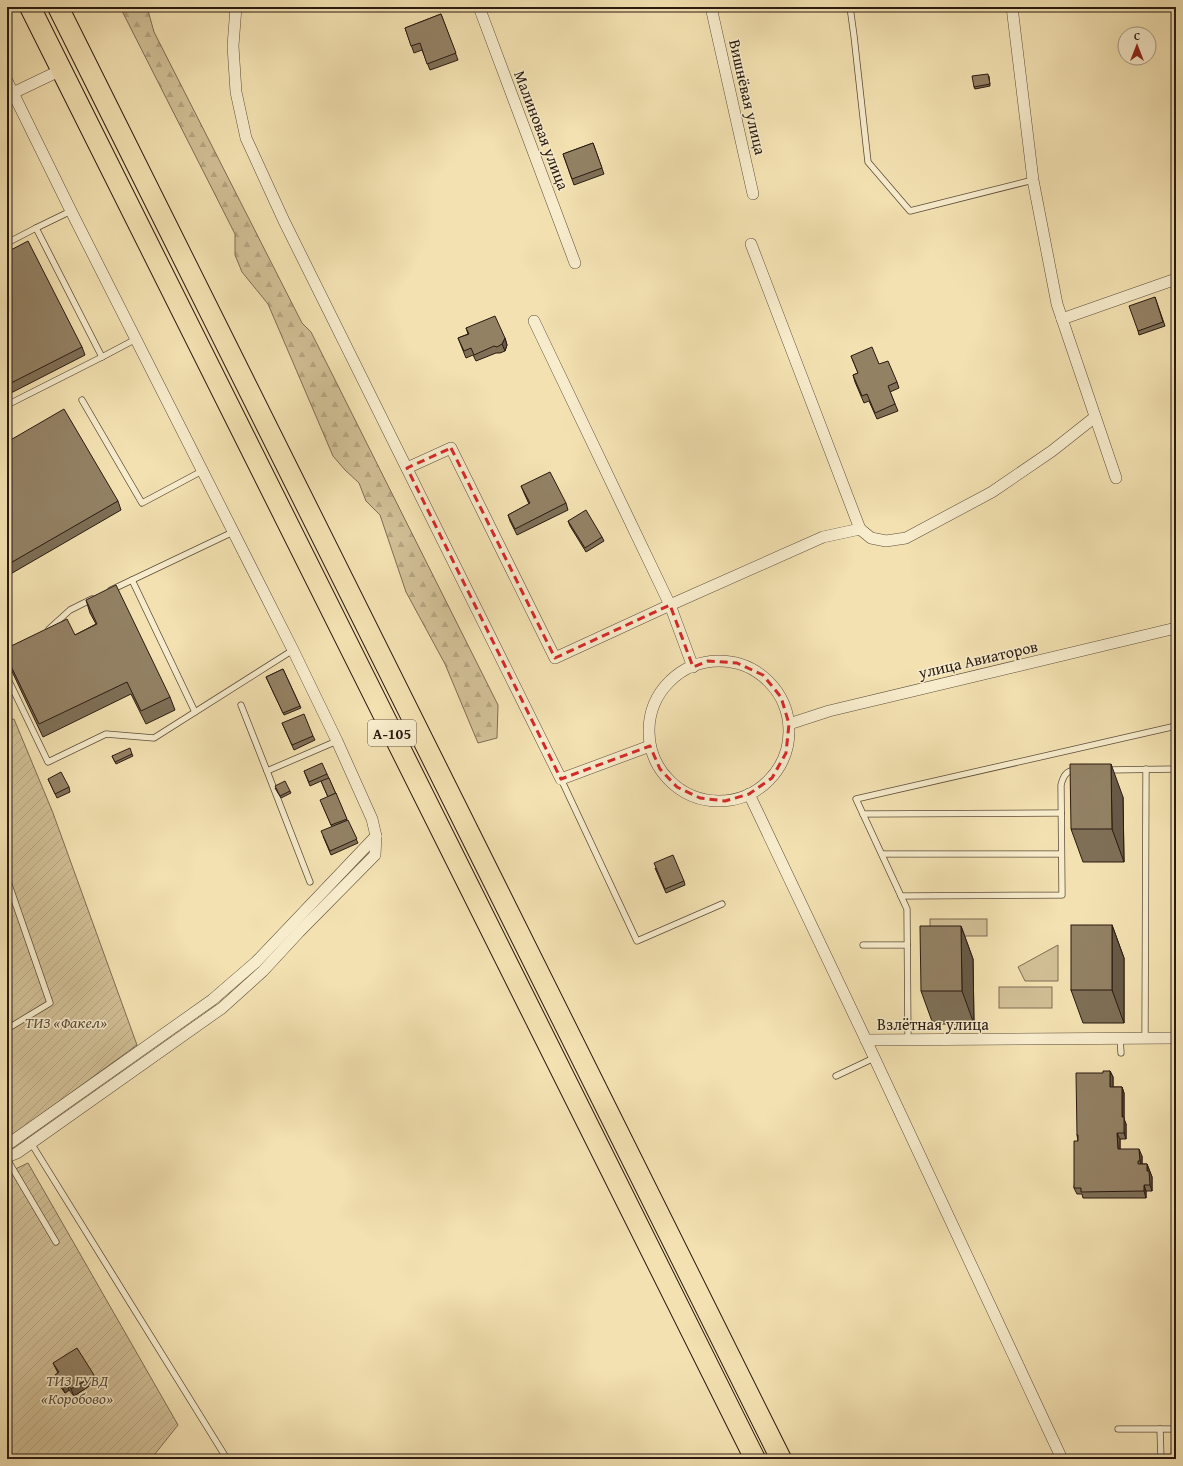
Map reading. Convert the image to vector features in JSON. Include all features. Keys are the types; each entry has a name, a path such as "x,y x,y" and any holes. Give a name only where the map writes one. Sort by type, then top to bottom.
{"highway":[{"name":"А-105","path":"30,7 755,1459"},
{"name":"А-105","path":"58,7 781,1459"}],"street":[{"path":"236,7 233,46 236,92 246,138 284,221 560,779 650,746"},
{"name":"Малиновая улица","path":"479,7 575,263"},
{"name":"Вишнёвая улица","path":"711,7 753,194"},
{"path":"1012,7 1033,180 1057,304 1116,478"},
{"path":"14,93 61,70"},
{"path":"7,81 293,650 337,741 372,820 376,836 375,855 263,971 222,1008 17,1153 7,1158"},
{"path":"751,244 860,529 871,538 886,541 906,538 992,492 1052,451 1095,417"},
{"path":"1062,319 1176,279"},
{"path":"534,321 670,605 693,667"},
{"path":"407,468 451,448 555,658 823,537 860,529"},
{"name":"улица Авиаторов","path":"789,724 829,711 1176,628"},
{"path":"708,661 737,663 762,675 781,697 789,724 786,753 772,778 749,794 725,801 700,798 677,787 660,769 650,746 650,717 661,691 682,671 708,661"},
{"name":"Взлётная улица","path":"749,794 866,1040 1176,1038"},
{"path":"7,1145 212,1000 256,962 376,836"},
{"path":"866,1040 1062,1459"}],"lane":[{"path":"850,7 868,162 910,211 1033,180"},
{"path":"7,243 71,211"},
{"path":"36,228 102,357"},
{"path":"7,405 136,339"},
{"path":"82,400 142,503 202,471"},
{"path":"104,593 233,532"},
{"path":"132,580 195,712"},
{"path":"46,630 52,627 70,610 98,597"},
{"path":"7,677 48,762 106,734 154,738 293,650"},
{"path":"241,705 310,882"},
{"path":"908,1039 907,908 856,799 1176,726"},
{"path":"267,772 337,741"},
{"path":"1145,1038 1146,769"},
{"path":"1104,770 1176,769"},
{"path":"901,896 1062,894 1061,786 1064,776 1073,770 1080,770"},
{"path":"560,779 637,941 722,904"},
{"path":"863,814 1061,813"},
{"path":"882,854 1061,854"},
{"path":"7,879 50,1003 7,1029"},
{"path":"863,945 908,945"},
{"path":"1120,1038 1121,1053"},
{"path":"836,1076 874,1058"},
{"path":"31,1143 227,1459"},
{"path":"7,1158 56,1242"},
{"path":"1118,1429 1176,1429"},
{"path":"1160,1429 1161,1459"}],"highlighted area":[{"path":"451,448 555,658 670,605 693,667 708,661 737,663 763,675 781,697 789,724 786,753 772,778 749,794 725,801 700,798 677,787 660,769 650,746 561,779 407,468"}],"green space":[{"path":"120,7 147,7 154,32 302,323 311,332 498,705 497,738 478,743 445,664 406,592 380,515 366,501 359,483 333,456 268,304 242,272 235,255 235,234"},
{"name":"ТИЗ «Факел»","path":"14,719 53,813 137,1045 7,1138 7,720"},
{"path":"930,919 987,919 987,936 930,936"},
{"path":"1058,945 1058,981 1025,981 1018,967"},
{"path":"999,987 1052,987 1052,1008 999,1008"},
{"name":"ТИЗ ГУВД «Коробово»","path":"28,1163 178,1425 151,1459 7,1459 7,1173"}],"building":[{"path":"441,14 456,53 427,64 420,43 411,46 405,28"},
{"path":"988,74 990,84 974,87 972,76"},
{"path":"593,143 602,168 572,179 563,154"},
{"path":"28,241 82,347 7,385 7,252"},
{"path":"1155,297 1163,322 1138,331 1129,306"},
{"path":"495,316 505,338 502,344 474,355 471,348 464,351 458,338 469,334 466,328"},
{"path":"872,347 879,364 888,361 897,382 888,386 895,404 875,413 867,394 862,396 853,375 858,373 851,356"},
{"path":"64,409 118,501 7,565 7,442"},
{"path":"550,472 566,503 515,529 508,515 530,503 521,486"},
{"path":"586,510 602,537 585,548 568,521"},
{"path":"116,585 170,697 141,711 127,682 39,724 7,658 7,648 67,619 75,635 97,624 86,600"},
{"path":"283,669 300,706 283,713 266,677"},
{"path":"304,714 313,736 292,745 282,723"},
{"path":"130,748 132,754 115,762 112,756"},
{"path":"322,763 327,774 309,782 304,771"},
{"path":"1070,764 1111,764 1112,829 1071,829"},
{"path":"61,772 69,787 55,794 48,779"},
{"path":"329,778 336,793 328,797 321,781"},
{"path":"285,781 290,791 280,796 275,786"},
{"path":"336,793 347,819 331,825 320,800"},
{"path":"348,820 357,839 330,851 321,831"},
{"path":"673,855 684,881 665,889 654,863"},
{"path":"1071,925 1112,925 1112,990 1071,990"},
{"path":"920,926 961,926 962,991 921,991"},
{"path":"1103,1071 1110,1071 1110,1087 1122,1087 1122,1117 1124,1117 1124,1133 1117,1133 1118,1149 1139,1149 1140,1161 1138,1161 1138,1164 1147,1164 1147,1171 1149,1171 1150,1185 1144,1185 1144,1191 1081,1192 1081,1188 1074,1188 1074,1141 1078,1141 1076,1073 1103,1073"},
{"path":"77,1348 94,1375 71,1389 67,1383 62,1386 55,1375 59,1372 53,1363"}]}
